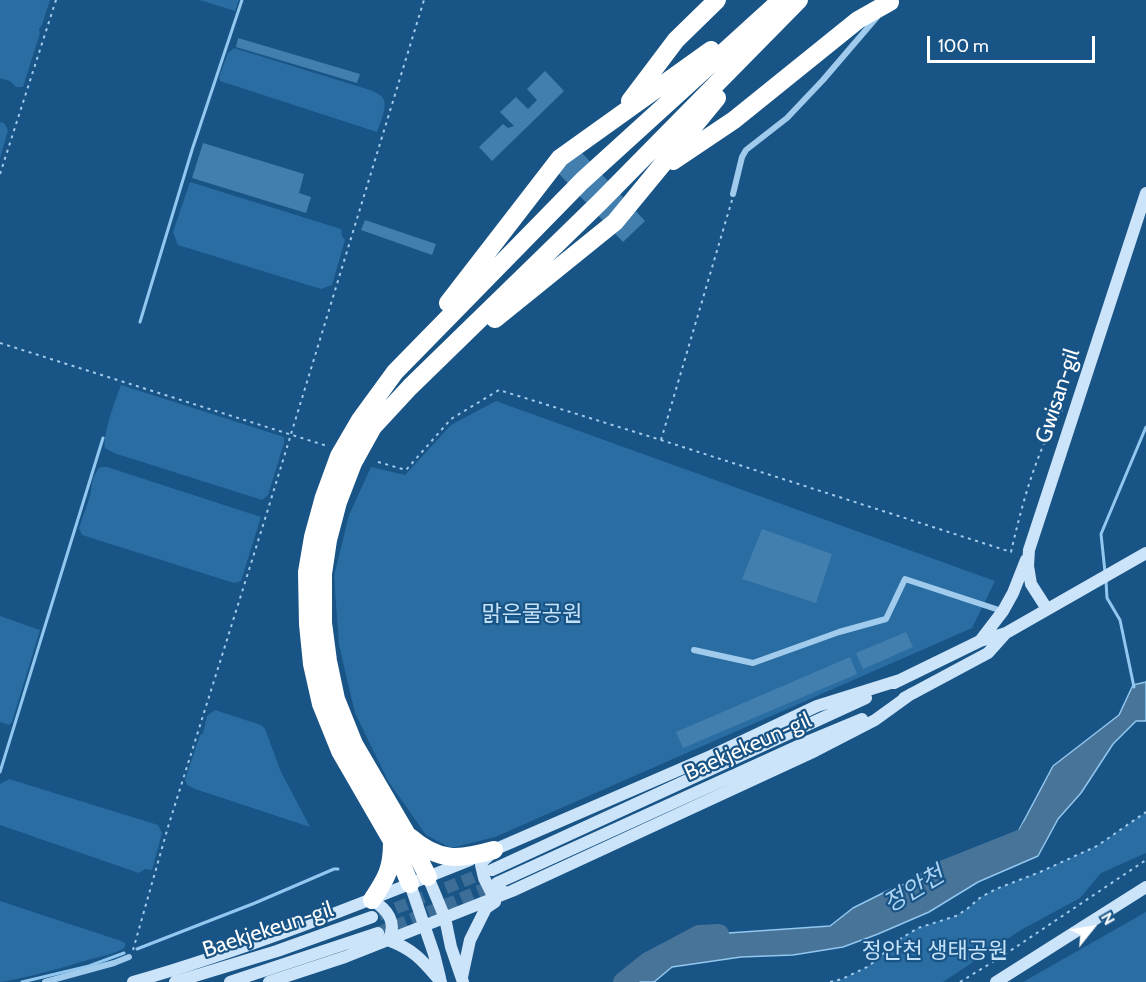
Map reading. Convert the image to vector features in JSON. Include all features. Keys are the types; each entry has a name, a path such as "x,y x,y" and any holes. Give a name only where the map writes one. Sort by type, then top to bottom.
{"highway":[{"path":"618,117 676,40 717,0"},
{"path":"657,172 734,120 858,20 889,1"},
{"path":"428,877 340,751 321,704 312,664 308,624 307,572 313,537 324,497 339,456 360,420 395,372 560,158 788,2"},
{"path":"410,387 615,222 657,172 788,2"},
{"path":"395,372 582,181 788,2"},
{"path":"410,884 399,837 354,744 336,699 328,662 323,623 323,574 328,540 338,502 353,463 373,427 410,387 600,202 788,2"},
{"path":"399,837 448,857 469,857 494,850"},
{"path":"372,909 399,837"}],"main road":[{"name":"Gwisan-gil","path":"1047,609 1031,584 1028,566 1029,550 1146,193"},
{"path":"980,641 1003,611 1020,576 1029,550"},
{"name":"Baekjekeun-gil","path":"492,870 867,697 980,641 1006,633 1146,553"},
{"name":"Baekjekeun-gil","path":"497,884 873,714 988,653 1006,633"},
{"path":"372,909 410,884 711,756 817,706 900,680"},
{"path":"383,936 425,926 512,891 815,751 875,720 911,694"},
{"path":"494,850 482,865 487,884 491,892 496,894 512,891"},
{"path":"428,877 446,918 451,947 463,980"},
{"path":"410,884 441,982"},
{"path":"996,982 1146,887"},
{"path":"463,980 470,939 486,908 512,891"},
{"path":"133,982 228,951 383,906 391,922 393,933 345,957 269,982"},
{"name":"Baekjekeun-gil","path":"175,982 277,951 372,909"},
{"path":"383,936 405,946 422,959 441,982"},
{"name":"Baekjekeun-gil","path":"230,982 383,936"}],"street":[{"path":"734,194 742,157 746,150 787,118 823,80 889,1"},
{"path":"694,650 753,663 839,632 886,619 905,579 1003,611"},
{"path":"45,982 129,957"}],"path":[{"path":"0,174 56,0"},
{"path":"129,957 424,0"},
{"path":"662,440 734,194"},
{"path":"0,343 327,446"},
{"path":"378,462 406,470 451,419 499,390 1011,552 1022,506 1034,471 1047,438 1064,406"},
{"path":"830,982 842,979 868,966 900,939 918,928 956,916 996,889 1096,846 1146,812"},
{"path":"960,982 1011,951 1146,860"}],"green space":[{"path":"0,0 50,0 39,29 40,33 23,87 16,87 10,81 0,78"},
{"path":"200,0 239,0 235,11"},
{"path":"234,48 379,94 385,105 377,132 220,81 219,77 228,53"},
{"path":"0,122 4,123 8,130 0,158"},
{"path":"190,182 341,229 345,240 332,285 321,289 178,245 173,232"},
{"path":"121,385 284,437 268,495 262,500 114,453 105,448 107,426"},
{"name":"맑은물공원","path":"496,401 995,581 972,628 495,837 451,848 426,835 388,781 355,713 339,645 334,576 349,515 371,467 405,475 451,425"},
{"path":"101,467 261,517 241,581 234,583 82,535 79,528 90,496 93,478"},
{"path":"0,616 40,630 12,722 9,725 0,722"},
{"path":"215,710 261,725 265,729 281,772 310,827 187,785 185,780 200,735 203,734 207,716"},
{"path":"9,779 158,825 162,833 152,870 145,869 139,873 0,825 0,784"},
{"name":"정안천 생태공원","path":"1146,812 1146,853 1101,873 1080,898 1021,930 943,982 830,982 869,966 900,939 918,928 956,916 996,889 1097,846"},
{"path":"0,901 121,941 125,943 125,947 109,954 35,975 0,982"},
{"path":"1146,912 1146,982 1023,982"}],"water":[{"path":"1146,682 1146,721 1136,721 1113,744 1081,793 1058,819 1038,856 978,882 929,912 843,947 793,955 741,957 672,967 654,982 617,982 648,962 699,935 830,926 853,908 891,889 1012,843 1053,766 1119,715 1133,685"}],"building":[{"path":"238,38 360,74 357,83 236,47"},
{"path":"545,71 564,91 492,161 479,147 503,124 508,128 514,126 500,112 516,97 528,109 537,100 527,89"},
{"path":"571,141 645,221 623,242 548,162"},
{"path":"203,143 304,174 299,193 311,197 306,213 192,178"},
{"path":"365,220 436,244 432,255 361,230"},
{"path":"762,529 832,554 816,603 742,579"},
{"path":"906,632 913,647 863,669 856,653"},
{"path":"850,657 857,674 683,748 676,732"}],"waterway":[{"path":"140,322 192,150 242,0"},
{"path":"1105,572 1101,534 1146,427"},
{"path":"0,772 103,438"},
{"path":"1106,581 1107,598 1120,620 1134,687"},
{"name":"정안천","path":"922,884 944,870 1027,837 1031,829"},
{"path":"137,949 338,869"},
{"name":"정안천","path":"623,982 648,962 699,935 719,934"},
{"path":"22,982 89,966 124,953"}],"tunnel":[{"path":"379,915 491,870"},
{"path":"378,933 496,884"}]}
